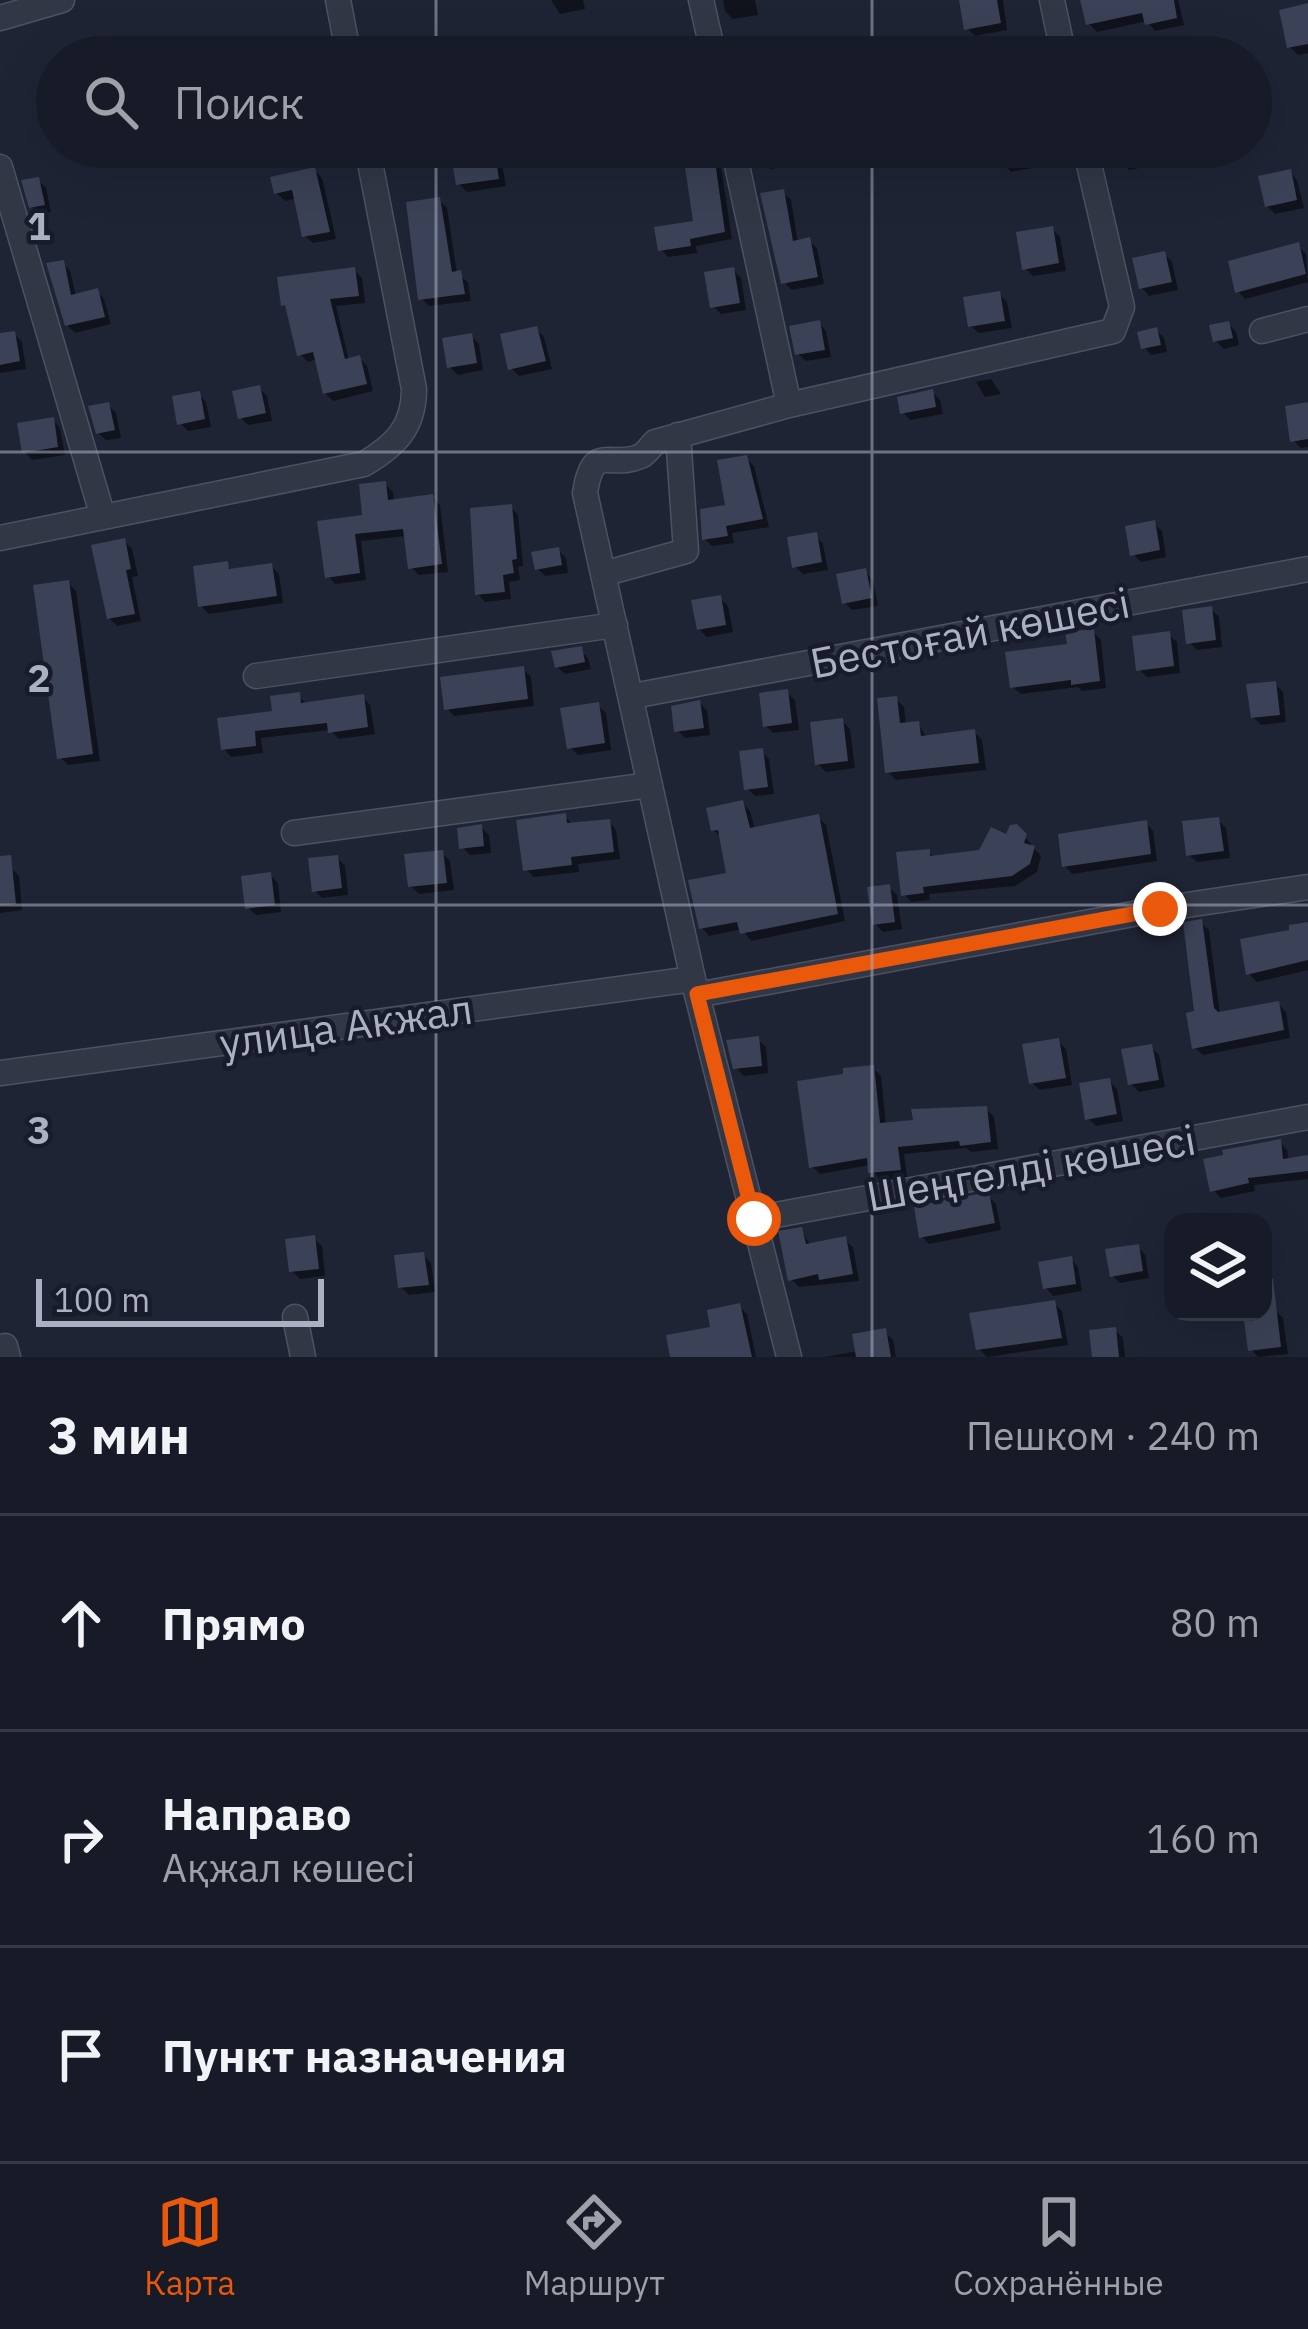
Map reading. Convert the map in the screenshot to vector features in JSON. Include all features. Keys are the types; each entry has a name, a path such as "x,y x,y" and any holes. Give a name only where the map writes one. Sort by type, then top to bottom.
{"street":[{"path":"0,18 62,0"},
{"path":"338,0 345,36"},
{"path":"701,0 709,36"},
{"path":"1052,0 1060,36"},
{"path":"0,167 103,517"},
{"path":"0,538 364,464 390,448 404,433 414,410 414,388 371,168"},
{"path":"738,168 789,405"},
{"path":"790,1357 695,987 585,493 588,470 600,459 640,456 655,442 789,405 1113,331 1122,307 1090,168"},
{"path":"1262,331 1308,319"},
{"path":"603,574 686,551 678,435"},
{"name":"Бестоғай көшесі","path":"633,696 1308,569"},
{"path":"256,676 615,625"},
{"path":"294,833 650,785"},
{"name":"улица Акжал","path":"0,1072 695,987 1308,887"},
{"name":"Шеңгелді көшесі","path":"754,1219 1308,1117"},
{"path":"295,1317 303,1357"}],"building":[{"path":"959,0 997,0 1001,23 964,30"},
{"path":"1080,0 1174,0 1177,18 1145,25 1142,13 1086,25"},
{"path":"1308,3 1308,44 1287,48 1279,10"},
{"path":"315,168 330,232 302,237 292,190 274,194 270,177"},
{"path":"453,168 497,168 499,179 456,185"},
{"path":"685,168 716,168 725,232 690,239 691,246 658,251 654,227 693,221"},
{"path":"1291,169 1297,200 1265,207 1258,176"},
{"path":"39,177 45,205 29,208 21,180"},
{"path":"784,189 793,241 810,237 818,277 781,284 760,193"},
{"path":"440,197 452,272 461,270 465,294 418,300 406,202"},
{"path":"1053,226 1059,263 1022,270 1016,232"},
{"path":"1299,242 1306,274 1235,293 1228,261"},
{"path":"1165,251 1172,282 1139,289 1132,258"},
{"path":"64,260 71,295 98,288 105,317 65,326 46,263"},
{"path":"355,267 359,296 330,299 345,359 360,355 367,384 323,394 313,352 297,356 277,277"},
{"path":"734,267 740,303 710,308 704,272"},
{"path":"1000,291 1005,321 968,327 963,297"},
{"path":"820,320 825,350 795,355 789,326"},
{"path":"1229,321 1233,338 1213,342 1209,325"},
{"path":"537,326 546,361 508,370 500,334"},
{"path":"1157,327 1161,345 1141,349 1137,332"},
{"path":"15,331 20,361 0,365 0,333"},
{"path":"472,333 477,363 447,368 442,338"},
{"path":"260,385 266,413 238,419 232,391"},
{"path":"933,389 936,407 900,414 897,397"},
{"path":"200,391 205,419 177,425 172,396"},
{"path":"109,402 115,430 96,434 88,406"},
{"path":"1308,402 1308,439 1290,442 1285,406"},
{"path":"54,417 58,447 22,453 17,423"},
{"path":"747,455 763,519 726,526 728,536 702,540 700,509 725,505 717,460"},
{"path":"386,481 388,500 433,494 442,564 408,569 403,529 355,534 360,573 325,578 317,521 362,515 359,484"},
{"path":"512,504 514,573 503,575 505,592 475,595 470,508"},
{"path":"1155,520 1160,550 1130,556 1125,526"},
{"path":"817,532 822,562 792,568 787,537"},
{"path":"125,538 135,614 107,619 91,545"},
{"path":"559,547 562,565 535,570 531,552"},
{"path":"228,561 229,569 272,563 277,596 198,607 193,566"},
{"path":"866,568 872,598 842,604 836,574"},
{"path":"69,580 93,754 57,759 33,585"},
{"path":"721,595 726,625 697,630 691,600"},
{"path":"1212,606 1216,640 1186,644 1182,610"},
{"path":"1094,629 1100,681 1010,688 1005,652 1067,644 1065,632"},
{"path":"1170,631 1174,666 1136,671 1132,636"},
{"path":"582,646 585,662 555,668 551,651"},
{"path":"524,666 528,699 444,710 440,677"},
{"path":"1276,681 1280,715 1251,718 1246,684"},
{"path":"788,689 792,723 763,727 759,693"},
{"path":"300,692 301,703 364,694 368,727 328,733 327,723 255,731 256,746 221,750 217,718 272,711 270,696"},
{"path":"897,696 900,723 919,721 921,736 975,729 979,763 885,773 877,698"},
{"path":"700,700 704,728 674,732 671,706"},
{"path":"599,702 605,743 567,749 560,708"},
{"path":"843,718 848,761 815,765 810,722"},
{"path":"763,748 768,787 744,790 739,751"},
{"path":"743,800 750,828 819,814 838,914 740,934 737,922 699,929 688,880 726,873 718,830 711,831 706,808"},
{"path":"566,813 567,823 610,819 614,852 571,857 572,865 523,871 516,820"},
{"path":"1219,817 1224,851 1186,856 1182,821"},
{"path":"1147,820 1151,854 1062,867 1058,834"},
{"path":"482,824 484,846 459,849 457,828"},
{"path":"1017,824 1027,834 1024,843 1035,846 1030,864 1012,876 923,887 924,893 901,896 896,852 930,849 930,856 979,850 991,827 1006,834 1010,825"},
{"path":"443,850 447,883 408,887 404,854"},
{"path":"11,855 16,904 0,905 0,856"},
{"path":"338,855 342,888 312,892 308,858"},
{"path":"271,872 275,905 245,909 241,876"},
{"path":"890,884 895,922 872,925 867,887"},
{"path":"1202,919 1214,1008 1218,1012 1279,1001 1284,1030 1192,1049 1186,1013 1194,1011 1183,922"},
{"path":"1308,922 1308,960 1246,975 1240,939"},
{"path":"759,1036 762,1066 733,1069 726,1040"},
{"path":"1059,1038 1066,1078 1029,1084 1022,1044"},
{"path":"1152,1044 1159,1080 1128,1085 1121,1049"},
{"path":"874,1065 880,1123 913,1120 911,1109 987,1106 991,1142 898,1147 901,1170 868,1173 867,1158 809,1168 797,1081"},
{"path":"1110,1078 1117,1114 1085,1120 1079,1083"},
{"path":"1281,1139 1283,1159 1308,1155 1308,1171 1248,1178 1249,1183 1210,1192 1203,1159 1223,1155 1222,1150"},
{"path":"989,1192 995,1223 919,1238 914,1206"},
{"path":"802,1227 806,1244 846,1236 853,1274 819,1280 818,1274 788,1281 778,1231"},
{"path":"315,1235 319,1269 289,1272 285,1239"},
{"path":"1139,1244 1143,1271 1110,1277 1105,1249"},
{"path":"424,1252 429,1285 398,1288 394,1255"},
{"path":"1072,1256 1076,1284 1043,1289 1038,1262"},
{"path":"1273,1279 1281,1347 1248,1351 1244,1321 1272,1321"},
{"path":"1055,1300 1062,1338 976,1350 969,1313"},
{"path":"740,1303 752,1357 670,1357 666,1335 710,1327 707,1310"},
{"path":"1116,1327 1119,1357 1092,1357 1089,1330"},
{"path":"886,1328 891,1357 856,1357 852,1334"}],"route":[{"path":"754,1219 697,994 1160,909"}]}
